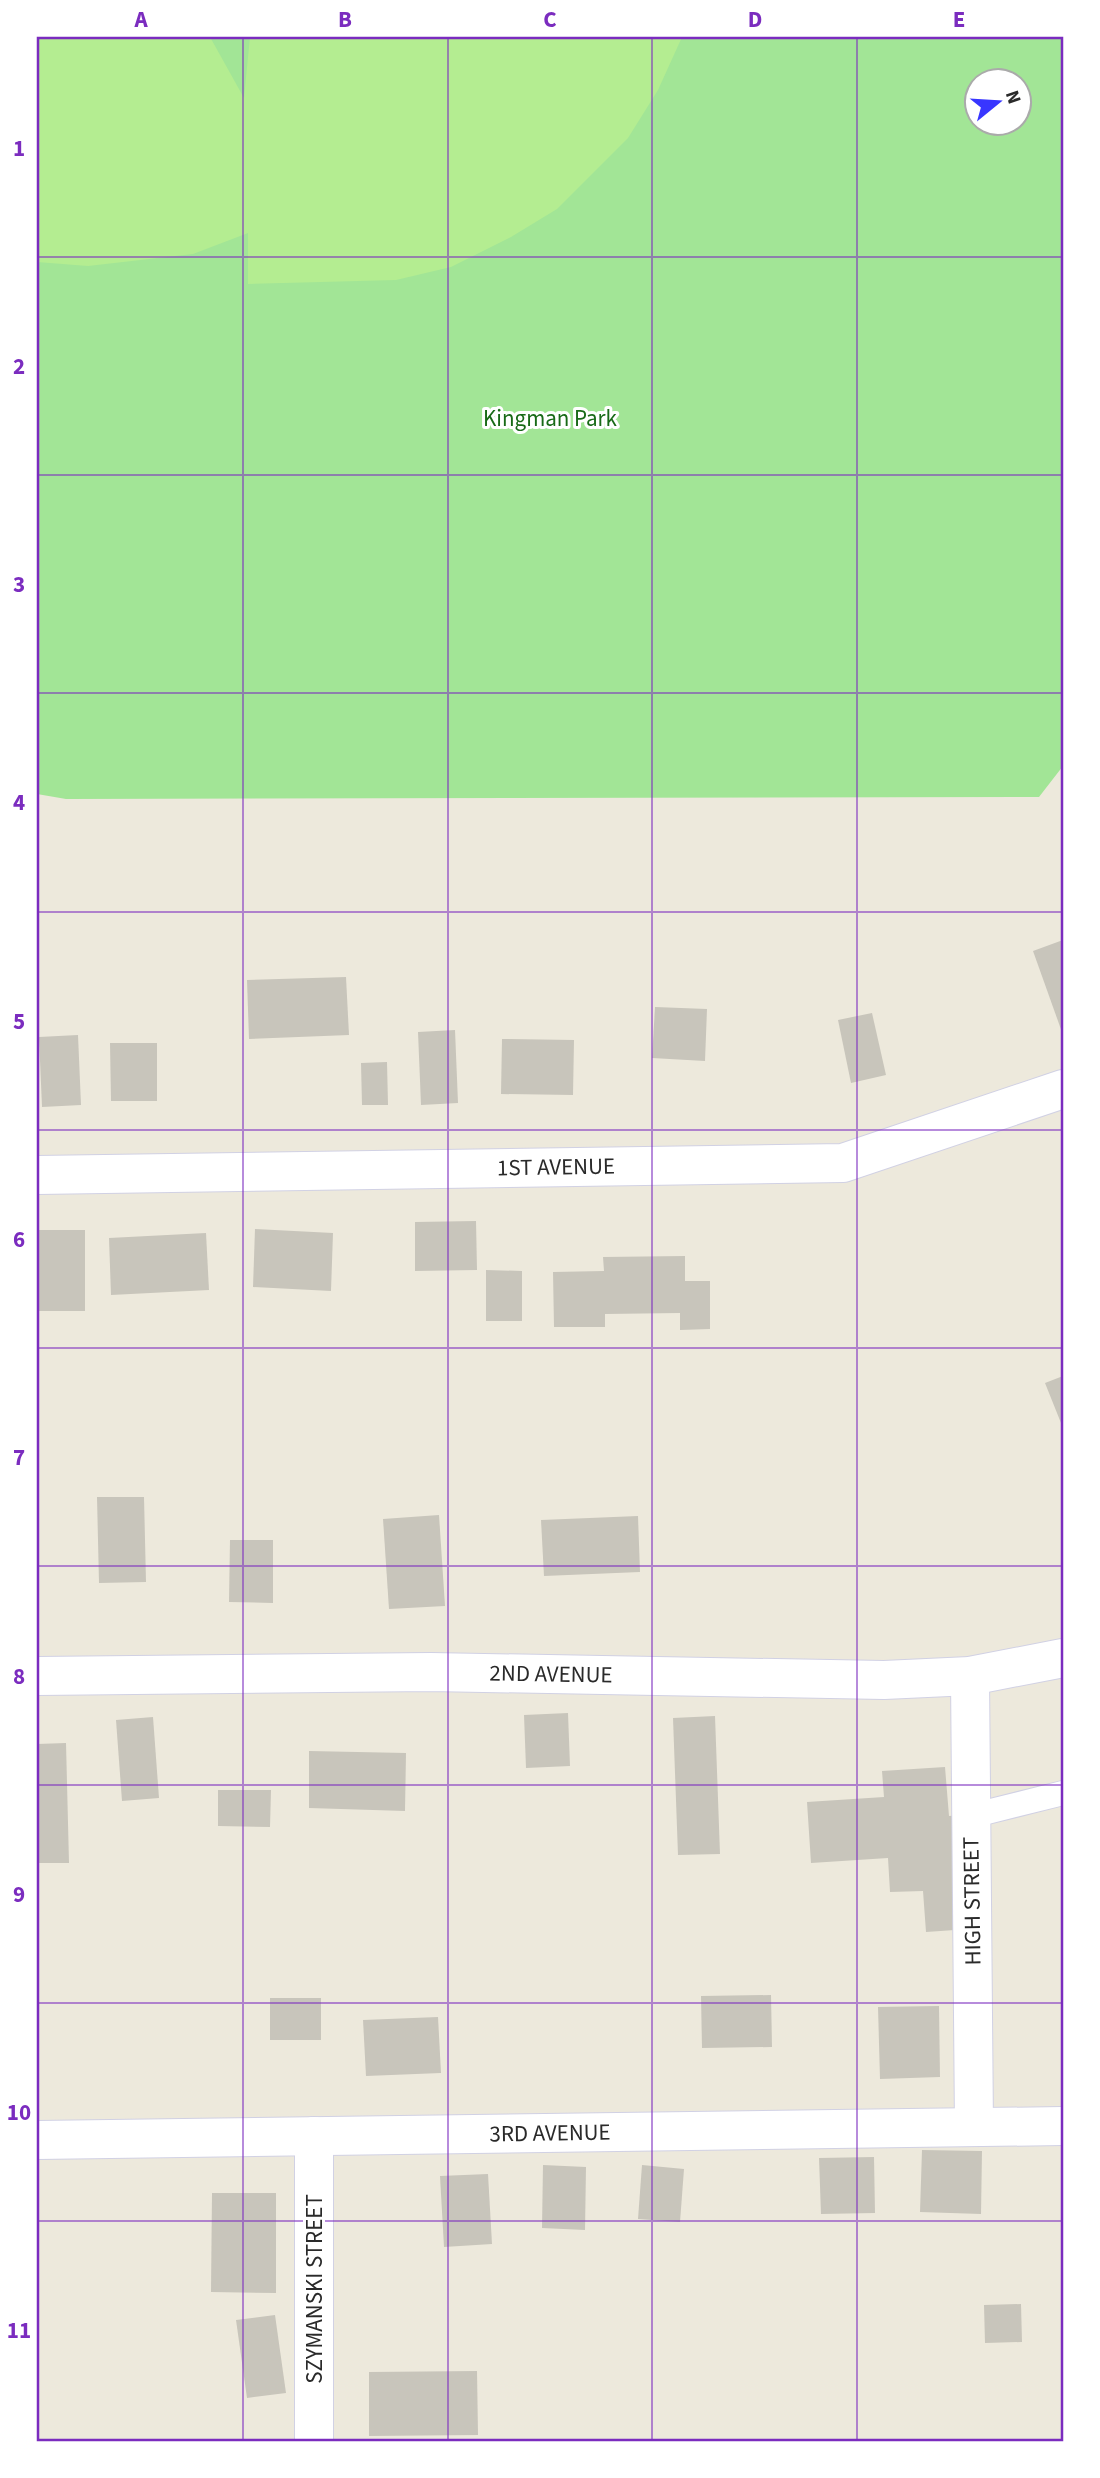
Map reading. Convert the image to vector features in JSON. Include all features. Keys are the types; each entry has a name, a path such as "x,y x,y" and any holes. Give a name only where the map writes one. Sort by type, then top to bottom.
{"street":[{"name":"1ST AVENUE","path":"37,1175 843,1163 1063,1089"},
{"name":"2ND AVENUE","path":"37,1676 431,1672 884,1680 970,1676 1063,1658"},
{"name":"HIGH STREET","path":"970,1676 974,2127"},
{"name":"3RD AVENUE","path":"37,2140 1063,2126"},
{"name":"SZYMANSKI STREET","path":"314,2136 314,2441"}],"lane":[{"path":"971,1816 1063,1793"}],"green space":[{"name":"Kingman Park","path":"37,37 1063,37 1063,766 1039,797 66,799 37,794"},
{"path":"37,37 210,37 244,98 250,37 682,37 658,90 628,138 557,209 511,237 451,267 396,280 248,284 248,233 193,254 88,266 37,262"}],"building":[{"path":"1063,940 1063,1035 1033,951"},
{"path":"346,977 349,1035 249,1039 247,980"},
{"path":"655,1007 707,1009 705,1061 652,1058"},
{"path":"872,1013 886,1075 851,1083 838,1020"},
{"path":"455,1030 458,1103 421,1105 418,1032"},
{"path":"78,1035 81,1105 42,1107 39,1037"},
{"path":"502,1039 574,1040 573,1095 501,1094"},
{"path":"110,1043 157,1043 157,1101 111,1101"},
{"path":"387,1062 388,1105 362,1105 361,1063"},
{"path":"476,1221 477,1270 415,1271 415,1222"},
{"path":"255,1229 333,1233 331,1291 253,1287"},
{"path":"37,1230 85,1230 85,1311 37,1311"},
{"path":"206,1233 209,1290 111,1295 109,1238"},
{"path":"685,1256 685,1281 710,1281 710,1329 680,1330 680,1313 605,1314 605,1327 554,1327 553,1272 604,1271 603,1257"},
{"path":"486,1270 522,1271 522,1321 486,1321"},
{"path":"1063,1376 1063,1428 1045,1383"},
{"path":"97,1497 144,1497 146,1582 99,1583"},
{"path":"439,1515 445,1606 389,1609 383,1519"},
{"path":"638,1516 640,1572 544,1576 541,1520"},
{"path":"230,1540 273,1540 273,1603 229,1602"},
{"path":"568,1713 570,1766 526,1768 524,1715"},
{"path":"715,1716 720,1854 678,1855 673,1718"},
{"path":"153,1717 159,1798 122,1801 116,1720"},
{"path":"66,1743 69,1863 37,1863 37,1744"},
{"path":"309,1751 406,1753 405,1811 309,1808"},
{"path":"945,1767 949,1816 963,1815 955,1930 926,1932 923,1891 890,1892 888,1858 811,1863 807,1802 884,1797 882,1771"},
{"path":"218,1790 271,1790 270,1827 218,1826"},
{"path":"771,1995 772,2047 702,2048 701,1996"},
{"path":"270,1998 321,1998 321,2040 270,2040"},
{"path":"939,2006 940,2077 880,2079 878,2007"},
{"path":"438,2017 441,2073 366,2076 363,2020"},
{"path":"922,2150 982,2151 981,2214 920,2212"},
{"path":"874,2157 875,2213 821,2214 819,2158"},
{"path":"543,2165 586,2167 585,2230 542,2228"},
{"path":"642,2165 684,2169 680,2222 638,2219"},
{"path":"488,2174 492,2244 444,2247 440,2176"},
{"path":"212,2193 276,2193 276,2293 211,2292"},
{"path":"1021,2304 1022,2342 985,2343 984,2305"},
{"path":"275,2315 286,2393 247,2398 236,2320"},
{"path":"477,2371 478,2435 369,2436 369,2372"}]}
